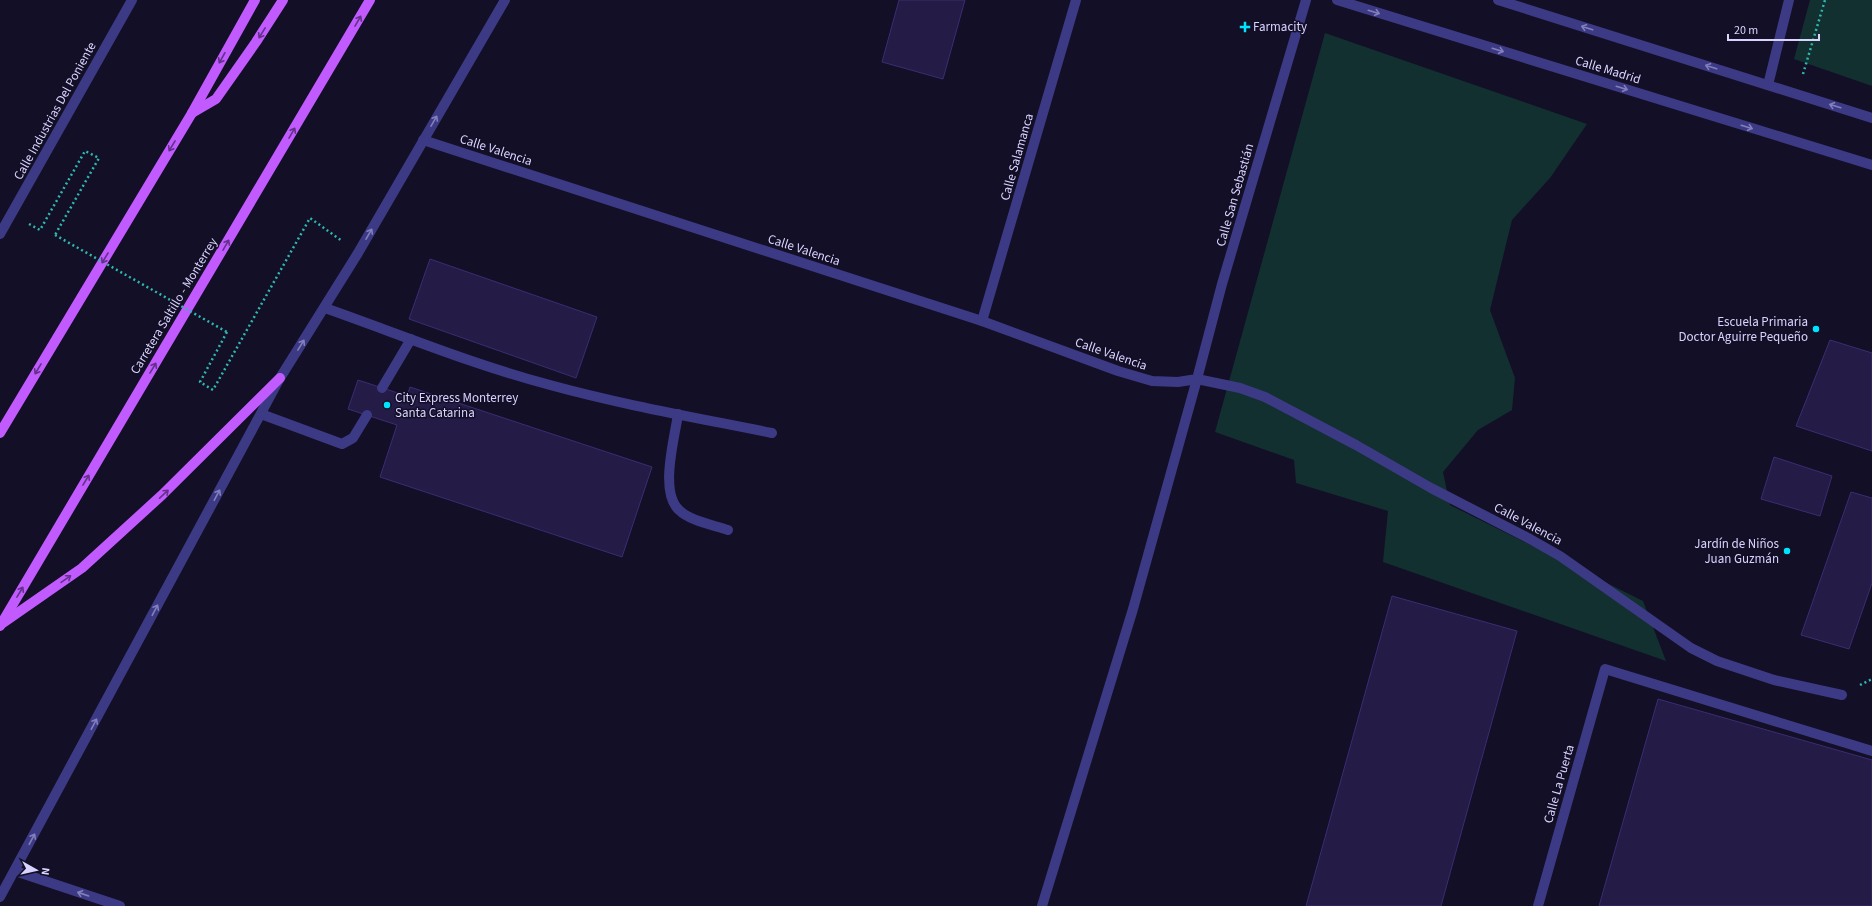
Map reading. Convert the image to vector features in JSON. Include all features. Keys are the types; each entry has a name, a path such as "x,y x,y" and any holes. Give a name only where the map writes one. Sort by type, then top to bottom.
{"main road":[{"path":"0,433 3,422 192,113 255,0"},
{"path":"192,113 216,98 256,42 282,0"},
{"name":"Carretera Saltillo - Monterrey","path":"0,626 370,0"},
{"path":"0,626 82,568 162,495 280,378"}],"street":[{"name":"Calle Industrias Del Poniente","path":"0,234 132,0"},
{"path":"0,898 280,378 358,253 505,0"},
{"name":"Calle Salamanca","path":"982,321 1076,0"},
{"name":"Calle San Sebastián","path":"1042,906 1133,609 1222,284 1306,0"},
{"name":"Calle Madrid","path":"1337,0 1872,165"},
{"path":"1498,0 1872,118"},
{"path":"1768,85 1789,0"},
{"name":"Calle Valencia","path":"423,140 982,321 1118,371 1152,381 1178,382 1197,379 1240,388 1265,397 1356,445 1431,488 1530,538 1560,556 1691,648 1717,662 1774,680 1842,695"},
{"path":"325,308 411,339 550,385 678,414 772,433"},
{"path":"382,388 411,339"},
{"path":"261,414 342,444 353,438 367,415"},
{"path":"678,414 668,478 672,502 679,510 688,516 728,530"},
{"name":"Calle La Puerta","path":"1538,906 1605,669 1872,751"},
{"path":"15,871 120,906"}],"path":[{"path":"1802,79 1825,0"},
{"path":"40,230 85,150 99,158 55,235 227,332 200,382 213,390 310,218 358,253"}],"green space":[{"path":"1810,0 1872,0 1872,86 1794,59"},
{"path":"1325,33 1587,124 1550,178 1512,220 1490,310 1515,378 1512,410 1478,430 1443,472 1450,505 1643,601 1666,661 1383,562 1388,511 1296,483 1294,460 1215,432"}],"building":[{"path":"899,0 965,0 943,79 882,62"},
{"path":"430,259 597,317 576,378 409,319"},
{"path":"1830,340 1872,353 1872,451 1796,426"},
{"path":"358,380 407,396 410,387 652,467 622,557 380,477 397,425 348,409"},
{"path":"1774,457 1832,476 1820,516 1761,499"},
{"path":"1851,492 1872,498 1872,583 1849,649 1801,635"},
{"path":"1392,596 1517,631 1441,906 1306,906"},
{"path":"1658,699 1872,760 1872,906 1599,906"}],"place":[{"name":"Farmacity","path":"1245,27"},
{"name":"Escuela Primaria Doctor Aguirre Pequeño","path":"1816,329"},
{"name":"City Express Monterrey Santa Catarina","path":"387,405"},
{"name":"Jardín de Niños Juan Guzmán","path":"1787,551"}]}
